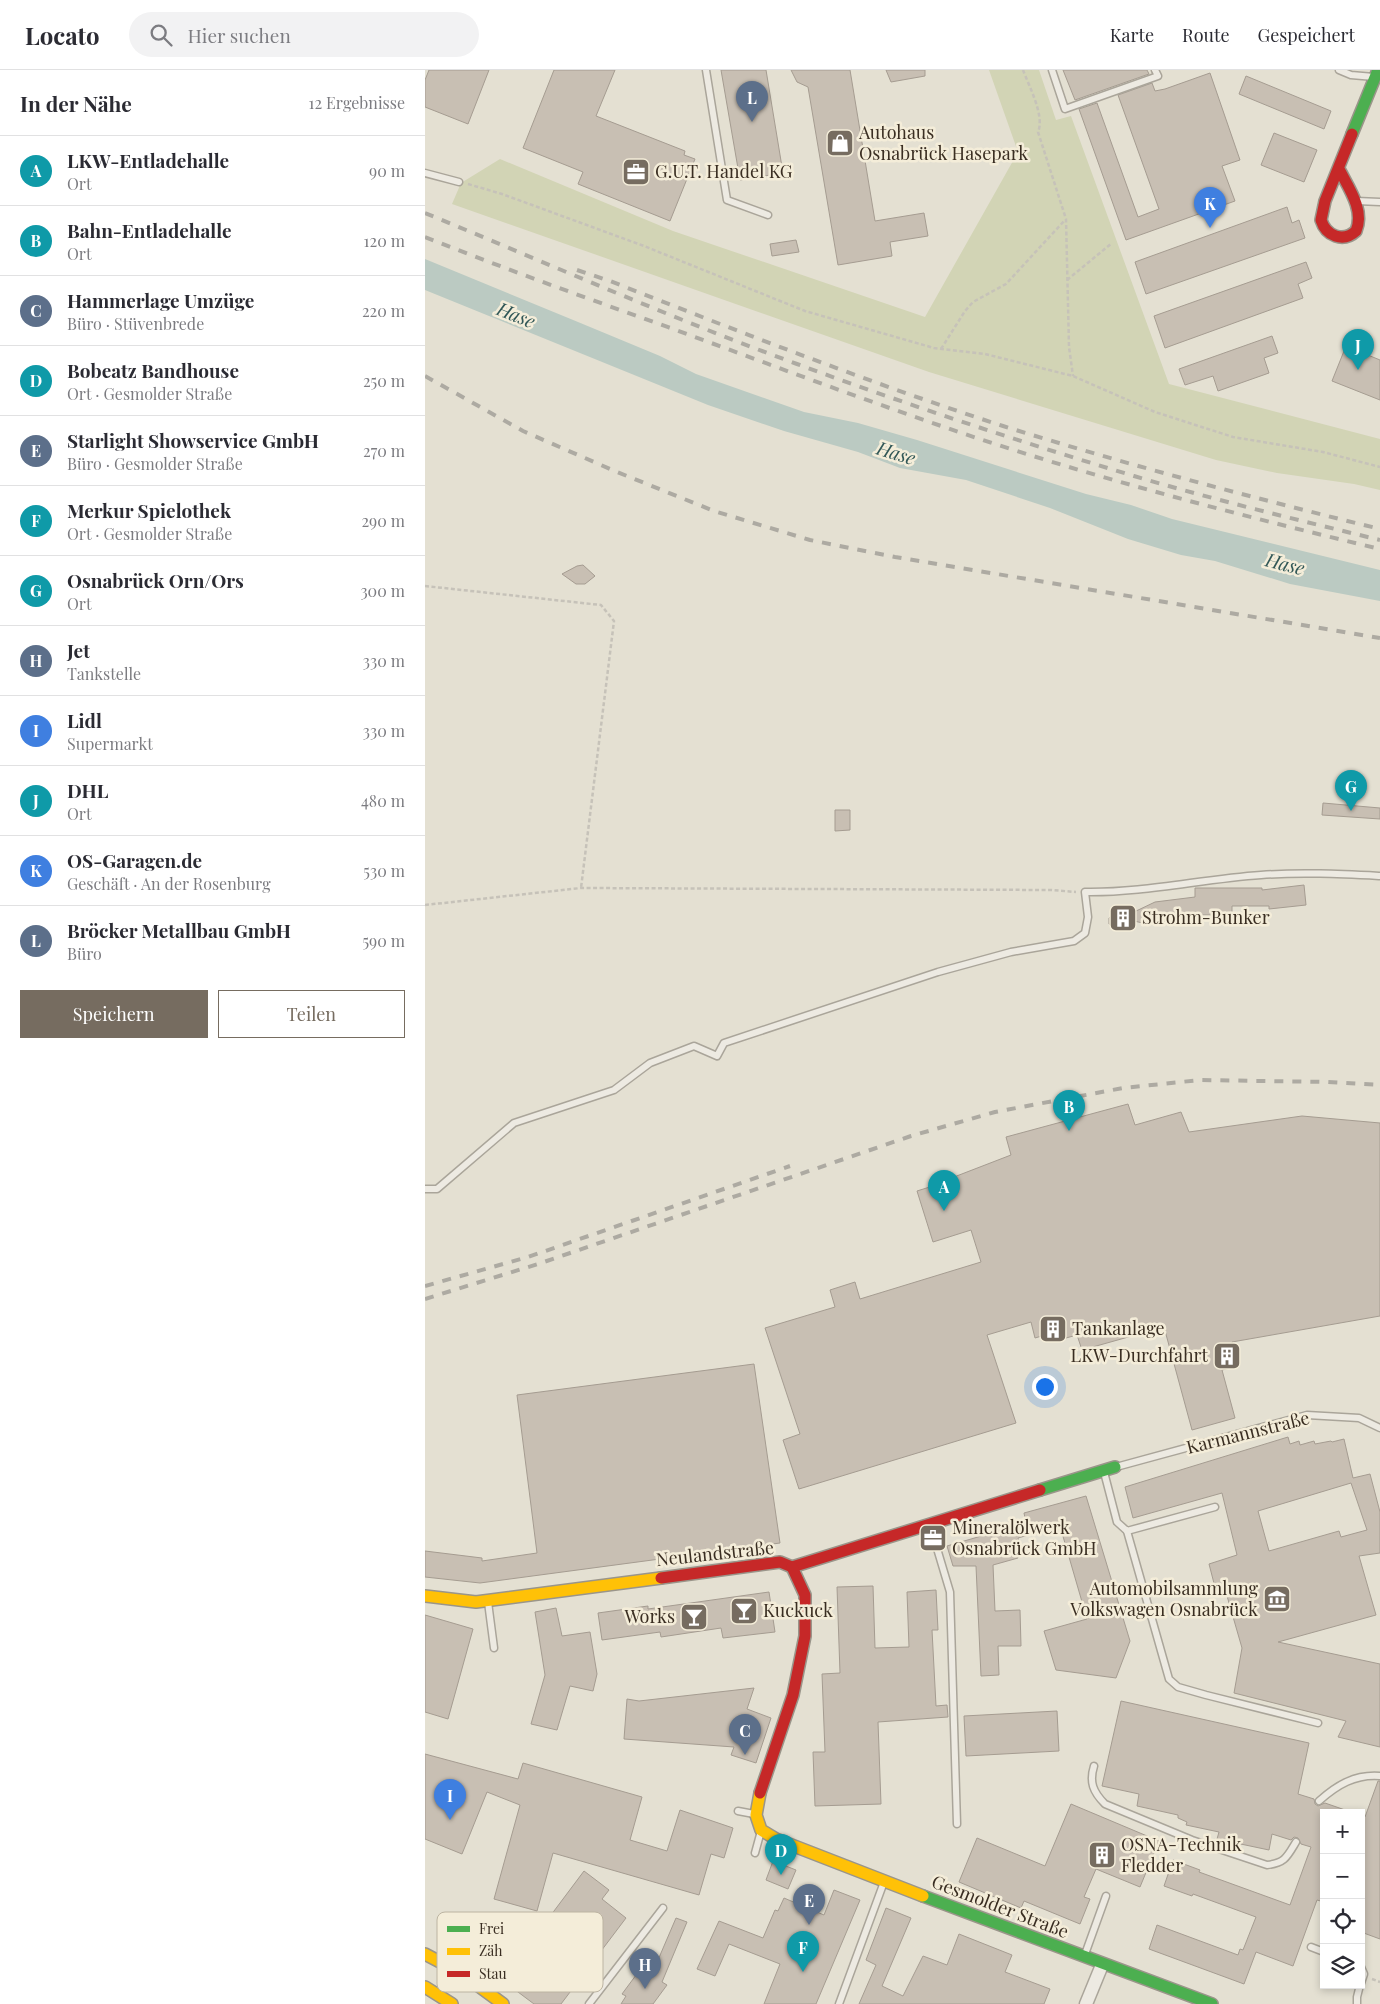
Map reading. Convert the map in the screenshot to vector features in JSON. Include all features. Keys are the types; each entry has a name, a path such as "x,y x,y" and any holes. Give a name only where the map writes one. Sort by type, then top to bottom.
{"street":[{"path":"1339,169 1359,214 1359,224 1354,233 1346,237 1337,238 1329,235 1324,229 1321,219 1325,201 1377,74"},
{"name":"Neulandstraße","path":"425,1596 476,1602 780,1562 792,1567 1115,1467"},
{"path":"761,1830 757,1815 759,1795 793,1696 805,1636 805,1595 792,1567"},
{"name":"Gesmolder Straße","path":"761,1830 776,1839 884,1881 1102,1965 1212,2004"},
{"path":"1086,2004 1102,1965"},
{"path":"425,1987 452,2004"},
{"path":"486,1992 503,2004"}],"lane":[{"path":"706,70 727,200 768,215"},
{"path":"1051,70 1065,109 1157,76 1155,70"},
{"path":"1339,70 1377,74"},
{"path":"425,173 459,182"},
{"path":"1354,202 1380,202"},
{"path":"425,1189 437,1188 514,1123 614,1090 650,1063 694,1046 717,1056 725,1043 938,972 1011,952 1074,941 1085,933 1088,917 1085,892 1119,893 1259,875 1308,873 1380,876"},
{"name":"Karmannstraße","path":"1115,1467 1307,1415 1359,1418 1379,1426"},
{"path":"1103,1470 1117,1522 1127,1531 1169,1679 1178,1687 1318,1723"},
{"path":"1127,1531 1215,1507"},
{"path":"929,1524 950,1592 957,1824"},
{"path":"488,1600 494,1648"},
{"path":"1094,1766 1091,1775 1095,1794 1105,1804 1192,1840 1267,1865 1279,1864 1286,1858 1296,1842"},
{"path":"1319,1801 1330,1792 1360,1776 1380,1776"},
{"path":"738,1811 757,1815"},
{"path":"755,1854 761,1830"},
{"path":"839,2004 884,1881"},
{"path":"1084,1958 1106,1896"},
{"path":"603,1986 663,1908"},
{"path":"1311,1948 1320,1951"},
{"path":"1357,2004 1360,1989"},
{"path":"591,2001 601,2004"}],"path":[{"path":"1023,70 1039,111 1040,126 1038,132 1066,219 1069,347 1073,376"},
{"path":"459,182 502,194 644,246 805,310 941,349 985,354 1073,376 1155,412 1233,437 1323,452 1380,467"},
{"path":"941,349 965,310 973,302 1006,284 1066,219"},
{"path":"1067,280 1112,243"},
{"path":"425,586 601,605 614,621 581,888"},
{"path":"425,905 581,888 1051,890 1085,892"},
{"path":"429,1956 437,1946"}],"green space":[{"path":"989,70 1039,70 1056,120 1071,116 1169,384 1380,439 1380,490 1354,484 1277,473 1216,460 929,372 452,204 461,183 500,159 673,231 925,317 1018,152"}],"water":[{"name":"Hase","path":"425,259 660,356 696,374 804,412 858,423 917,440 1086,494 1131,505 1172,519 1380,570 1380,601 1290,584 1215,561 1181,555 1128,539 1050,508 966,480 900,468 858,452 784,431 708,405 425,290"}],"building":[{"path":"429,70 489,70 468,124 425,107 425,80"},
{"path":"554,70 615,70 596,116 685,151 684,155 695,159 670,221 578,184 583,172 523,148"},
{"path":"721,70 766,70 783,173 740,180"},
{"name":"Autohaus Osnabrück Hasepark","path":"791,70 850,70 875,221 924,213 928,236 890,242 892,256 838,265 808,87 797,82"},
{"path":"886,70 925,70 925,76 891,82"},
{"path":"1063,70 1147,70 1149,74 1075,100"},
{"path":"1210,73 1240,160 1222,166 1235,201 1126,240 1079,109 1097,103 1138,217 1159,209 1118,95 1152,83 1155,91 1165,89"},
{"path":"1246,76 1331,111 1324,129 1239,94"},
{"path":"1274,133 1317,150 1304,182 1261,165"},
{"path":"1287,207 1292,223 1299,220 1305,238 1146,294 1135,262"},
{"path":"796,240 799,252 772,256 770,244"},
{"path":"1306,262 1312,278 1298,284 1303,298 1165,348 1154,316"},
{"path":"1272,336 1278,353 1264,358 1269,373 1218,391 1213,376 1185,385 1179,369"},
{"path":"1346,346 1380,360 1380,400 1332,381"},
{"path":"583,565 595,576 585,584 576,584 562,574 577,566"},
{"path":"1323,803 1380,808 1380,819 1322,815"},
{"path":"835,810 850,810 850,830 835,831"},
{"path":"1304,885 1306,905 1269,909 1269,906 1232,906 1232,915 1183,915 1183,919 1147,924 1134,921 1129,926 1122,928 1109,924 1109,918 1119,908 1124,907 1134,912 1155,902 1195,897 1195,888 1262,888 1262,890"},
{"path":"1128,1104 1135,1125 1181,1112 1189,1132 1302,1116 1380,1123 1380,1316 1232,1342 1238,1366 1222,1370 1235,1418 1192,1430 1164,1327 1082,1350 1077,1335 1055,1341 1052,1333 1035,1338 1031,1322 987,1335 1016,1423 799,1489 783,1440 800,1434 765,1328 835,1307 830,1290 855,1282 860,1299 981,1262 971,1230 933,1242 917,1191 955,1179 954,1177 1011,1155 1006,1137"},
{"path":"754,1364 780,1543 480,1583 425,1577 425,1551 482,1558 482,1561 537,1553 517,1395"},
{"path":"1288,1437 1290,1444 1299,1441 1300,1445 1314,1441 1315,1444 1344,1439 1353,1478 1370,1474 1380,1512 1380,1553 1359,1556 1376,1615 1278,1642 1380,1664 1380,1747 1338,1737 1346,1721 1234,1693 1242,1648 1225,1589 1216,1591 1209,1564 1237,1555 1222,1493 1133,1518 1125,1487","holes":["1351,1483 1367,1530 1341,1537 1339,1531 1269,1551 1258,1511"]},
{"path":"1086,1496 1130,1641 1116,1678 1056,1670 1044,1631 1087,1619 1060,1526 1018,1538 1021,1549 1017,1549 1018,1558 993,1565 995,1611 1020,1610 1021,1646 998,1646 999,1675 981,1676 976,1566 953,1566 947,1546 1026,1523 1024,1513"},
{"path":"873,1586 875,1648 909,1647 907,1592 936,1590 938,1630 932,1630 936,1706 947,1705 948,1717 878,1722 881,1804 815,1806 813,1752 825,1752 822,1674 840,1673 837,1587"},
{"path":"769,1592 775,1632 723,1638 721,1628 661,1637 660,1632 602,1640 598,1613 648,1606 648,1609"},
{"path":"556,1608 562,1636 590,1632 597,1674 593,1691 570,1686 557,1730 531,1724 545,1675 535,1612"},
{"path":"425,1615 473,1629 448,1719 425,1712"},
{"path":"754,1688 747,1709 771,1718 756,1763 731,1755 734,1747 624,1739 627,1699 639,1701"},
{"path":"1121,1701 1309,1743 1298,1794 1314,1799 1315,1804 1318,1806 1325,1803 1342,1809 1320,1809 1320,1901 1317,1900 1293,1966 1256,1952 1244,1984 1149,1949 1157,1925 1238,1955 1240,1949 1243,1950 1256,1917 1193,1894 1192,1896 1164,1886 1173,1860 1200,1870 1199,1872 1290,1905 1311,1847 1301,1844 1298,1838 1294,1837 1291,1840 1272,1834 1269,1850 1217,1839 1219,1832 1186,1825 1187,1822 1178,1818 1178,1815 1137,1806 1139,1794 1102,1786"},
{"path":"1057,1711 1059,1751 966,1756 964,1716"},
{"path":"425,1754 518,1779 523,1763 642,1797 630,1840 667,1851 680,1810 733,1828 724,1858 711,1854 699,1895 553,1853 537,1911 494,1899 520,1805 487,1792 462,1854 425,1839"},
{"path":"1378,1781 1380,1781 1380,1939 1365,1933 1365,1817"},
{"name":"OSNA-Technik Fledder","path":"1071,1804 1159,1841 1140,1887 1096,1869 1084,1897 1090,1899 1080,1924 1024,1901 1021,1908 959,1882 977,1838 1045,1866"},
{"path":"773,1861 796,1870 788,1889 766,1880"},
{"path":"584,1871 609,1890 602,1899 626,1918 603,1948 603,1912 553,1912"},
{"path":"834,1890 860,1900 816,2004 764,2004 780,1964 729,1944 715,1976 697,1969 719,1921 763,1938 775,1910 778,1911 784,1898 824,1915"},
{"path":"886,1908 911,1918 882,1986 903,1996 923,1956 947,1965 959,1934 1012,1955 1005,1972 1050,1989 1044,2004 859,2004 876,1965 866,1960"},
{"path":"676,1918 687,1922 662,1982 667,1985 653,2004 621,2004 626,1996 622,1994 642,1967 652,1974"},
{"path":"518,1992 570,1992 561,2004 534,2004"}],"railway":[{"path":"425,213 703,328 797,364 923,408 1049,450 1164,485 1380,540"},
{"path":"425,237 550,285 995,444 1187,500 1380,549"},
{"path":"577,270 854,375 953,410 1097,454 1380,529"},
{"path":"425,376 523,431 617,472 714,511 810,540 895,557 1380,638"},
{"path":"425,1299 538,1264 911,1136 995,1112 1123,1088 1200,1080 1328,1082 1380,1085"},
{"path":"425,1286 528,1257 790,1166"}],"traffic: fast":[{"path":"1352,134 1378,70"},
{"path":"1040,1490 1115,1467"},
{"path":"923,1896 1212,2004"}],"traffic: slow":[{"path":"425,1596 476,1602 661,1578"},
{"path":"760,1793 756,1815 761,1830 776,1839 923,1896"},
{"path":"425,1954 437,1960"},
{"path":"425,1987 452,2004"},
{"path":"487,1992 503,2004"}],"traffic: jam":[{"path":"1339,169 1351,191 1358,215 1356,231 1346,237 1331,234 1323,226 1321,220 1325,201 1352,134"},
{"path":"661,1578 780,1562 792,1567 1040,1490"},
{"path":"760,1793 793,1695 805,1636 805,1595 792,1567"}],"place":[{"name":"Bröcker Metallbau GmbH","path":"752,122"},
{"name":"Autohaus Osnabrück Hasepark","path":"840,143"},
{"name":"G.U.T. Handel KG","path":"636,172"},
{"name":"OS-Garagen.de","path":"1210,228"},
{"name":"DHL","path":"1358,370"},
{"name":"Osnabrück Orn/Ors","path":"1351,811"},
{"name":"Strohm-Bunker","path":"1123,918"},
{"name":"Bahn-Entladehalle","path":"1069,1131"},
{"name":"LKW-Entladehalle","path":"944,1211"},
{"name":"Tankanlage","path":"1053,1329"},
{"name":"LKW-Durchfahrt","path":"1227,1356"},
{"name":"Mineralölwerk Osnabrück GmbH","path":"933,1538"},
{"name":"Automobilsammlung Volkswagen Osnabrück","path":"1277,1599"},
{"name":"Kuckuck","path":"744,1611"},
{"name":"Works","path":"694,1617"},
{"name":"Hammerlage Umzüge","path":"745,1755"},
{"name":"Lidl","path":"450,1820"},
{"name":"OSNA-Technik Fledder","path":"1102,1855"},
{"name":"Bobeatz Bandhouse","path":"781,1875"},
{"name":"Starlight Showservice GmbH","path":"809,1925"},
{"name":"Merkur Spielothek","path":"803,1972"},
{"name":"Jet","path":"645,1989"}]}
